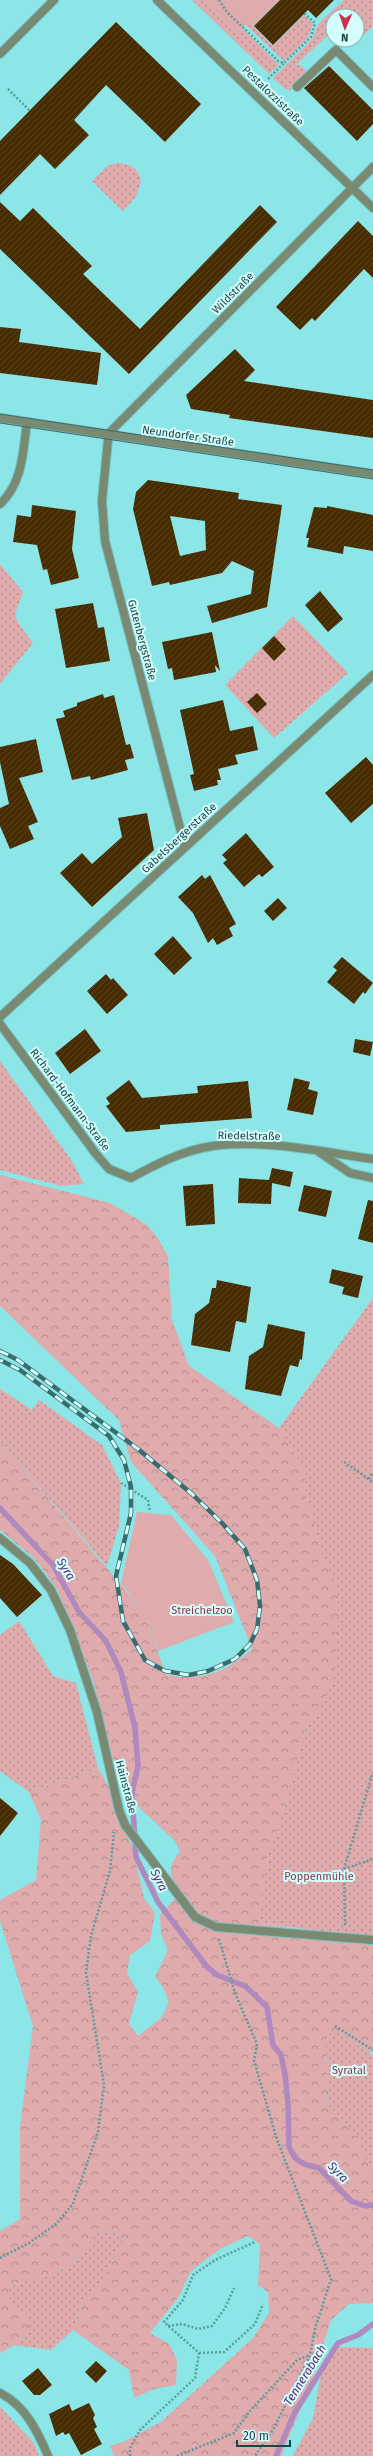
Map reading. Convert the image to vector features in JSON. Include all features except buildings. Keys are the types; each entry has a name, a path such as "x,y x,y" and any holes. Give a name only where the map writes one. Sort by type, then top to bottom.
{"street":[{"path":"0,54 54,0"},
{"name":"Pestalozzistraße","path":"157,0 373,208"},
{"path":"297,87 336,50 373,87"},
{"name":"Wildstraße","path":"108,435 373,167"},
{"name":"Neundorfer Straße","path":"0,418 373,474"},
{"path":"0,504 13,489 21,468 27,422"},
{"name":"Gutenbergstraße","path":"108,435 102,501 104,541 185,847"},
{"name":"Gabelsbergerstraße","path":"0,1017 373,675"},
{"name":"Richard-Hofmann-Straße","path":"0,1024 96,1154 109,1169 131,1178"},
{"name":"Riedelstraße","path":"131,1178 153,1165 212,1146 243,1145 314,1149 373,1158"},
{"path":"314,1149 327,1156 338,1167 350,1173 373,1178"},
{"name":"Hainstraße","path":"0,1538 30,1563 51,1590 70,1630 97,1712 119,1810 126,1825 195,1917 216,1927 373,1940"},
{"path":"0,2393 22,2409 38,2433 48,2456"}],"path":[{"path":"219,0 227,12 278,61 284,63"},
{"path":"268,79 311,37 315,23 304,13"},
{"path":"8,89 30,111"},
{"path":"344,1462 373,1482"},
{"path":"369,1479 373,1473"},
{"path":"121,1482 148,1500 150,1512"},
{"path":"343,1937 344,1868 373,1772"},
{"path":"0,2258 29,2243 56,2224 73,2204 98,2132 102,2114 104,2078 86,1973 91,1936 110,1871 111,1848 119,1810"},
{"path":"344,1868 373,1859"},
{"path":"216,1927 235,1993 257,2044 254,2060 276,2137 331,2279 315,2329 310,2355 273,2430 255,2456"},
{"path":"335,2026 373,2050"},
{"path":"255,2242 215,2260 193,2275 183,2300 164,2322 200,2353 224,2352 255,2324 263,2304"},
{"path":"167,2326 182,2324 198,2329 212,2326 225,2308 234,2288"},
{"path":"130,2456 130,2448 140,2430 195,2378 200,2353"},
{"path":"177,2456 234,2433 249,2412 297,2360 310,2355"}],"green space":[{"path":"192,0 202,0 237,33 242,28 279,65 269,74"},
{"path":"202,0 279,0 253,26 245,25 237,33"},
{"path":"344,0 373,0 373,26 365,34 365,8 335,8"},
{"path":"304,15 313,24 308,38 284,61 245,24 253,26 273,46"},
{"path":"325,18 325,38 296,65 300,65 308,72 291,90 285,89 273,78 313,38 318,24"},
{"path":"118,163 127,164 136,170 141,181 136,197 123,211 92,181 107,166"},
{"path":"0,564 23,592 15,614 18,623 33,643 0,684"},
{"path":"293,616 348,673 274,738 225,685"},
{"path":"0,1061 72,1161 84,1184 61,1186 0,1170"},
{"path":"0,1175 110,1203 147,1225 159,1240 168,1257 172,1320 189,1366 279,1428 305,1470 306,1496 323,1555 338,1588 338,1629 334,1677 322,1704 305,1731 285,1805 268,1853 259,1923 310,1931 309,1939 373,1945 373,2051 369,2053 335,2030 325,2037 329,2106 357,2136 373,2177 373,2303 349,2304 331,2320 313,2378 281,2456 114,2456 110,2446 123,2442 161,2422 253,2338 269,2313 268,2292 258,2285 260,2244 248,2236 220,2249 191,2271 178,2298 150,2333 169,2344 177,2360 176,2385 154,2389 134,2398 129,2370 73,2330 83,2300 99,2287 123,2241 121,2232 97,2233 83,2252 72,2263 59,2272 9,2287 10,2304 27,2314 29,2322 27,2334 23,2339 19,2343 0,2353 0,2231 20,2219 20,2127 33,2026 0,1921 0,1900 36,1880 41,1819 29,1792 98,1768 113,1794 132,1846 144,1898 155,1913 150,1941 130,1955 127,1973 138,1992 129,2024 138,2036 161,2018 169,2003 163,1987 155,1977 168,1950 161,1934 160,1915 178,1895 171,1878 171,1868 180,1852 175,1841 130,1799 116,1771 93,1681 57,1589 35,1559 0,1530 0,1441 143,1611 166,1675 191,1677 212,1673 232,1664 252,1649 215,1556 131,1462 119,1420 0,1306"},
{"name":"Poppenmühle","path":"373,1298 373,1936 358,1936 259,1923 268,1853 285,1805 305,1731 322,1704 338,1588 323,1556 306,1496 305,1470 279,1428"},
{"path":"0,1389 32,1410 39,1400 102,1445 121,1483 119,1526 107,1566 0,1441"},
{"name":"Streichelzoo","path":"137,1512 171,1515 208,1560 234,1622 158,1651 143,1611 121,1583"},
{"path":"19,1621 53,1676 76,1683 98,1768 29,1792 0,1771 0,1635"},
{"name":"Syratal","path":"335,2030 373,2056 373,2177 357,2136 329,2106 325,2037"},
{"path":"121,2232 123,2241 99,2287 83,2300 73,2330 51,2350 14,2345 25,2338 27,2314 10,2304 9,2287 50,2275 65,2268 77,2258 97,2233"},
{"path":"339,2347 373,2348 373,2456 293,2456 313,2418 324,2359"},
{"path":"0,2407 34,2443 39,2456 0,2456"}],"waterway":[{"name":"Syra","path":"0,1508 53,1565 79,1612 106,1641 121,1672 135,1728 138,1766 132,1793 136,1857 158,1902 207,1967 217,1975 245,1986 267,2007 273,2045 281,2055 285,2074 288,2103 289,2147 295,2158 304,2164 319,2168 351,2201 365,2206 373,2205"},
{"name":"Tennerabach","path":"276,2456 294,2414 338,2343 358,2335 373,2324"}],"tram line":[{"path":"0,414 373,470"},
{"path":"0,423 373,479"}],"railway":[{"path":"0,1351 18,1360 138,1449 192,1494 222,1523 245,1549 257,1580 260,1606 257,1629 250,1644 235,1659 208,1671 189,1675 165,1671 145,1660 123,1621 116,1576 131,1513 131,1487 124,1460 109,1436 20,1370 0,1360"}]}
